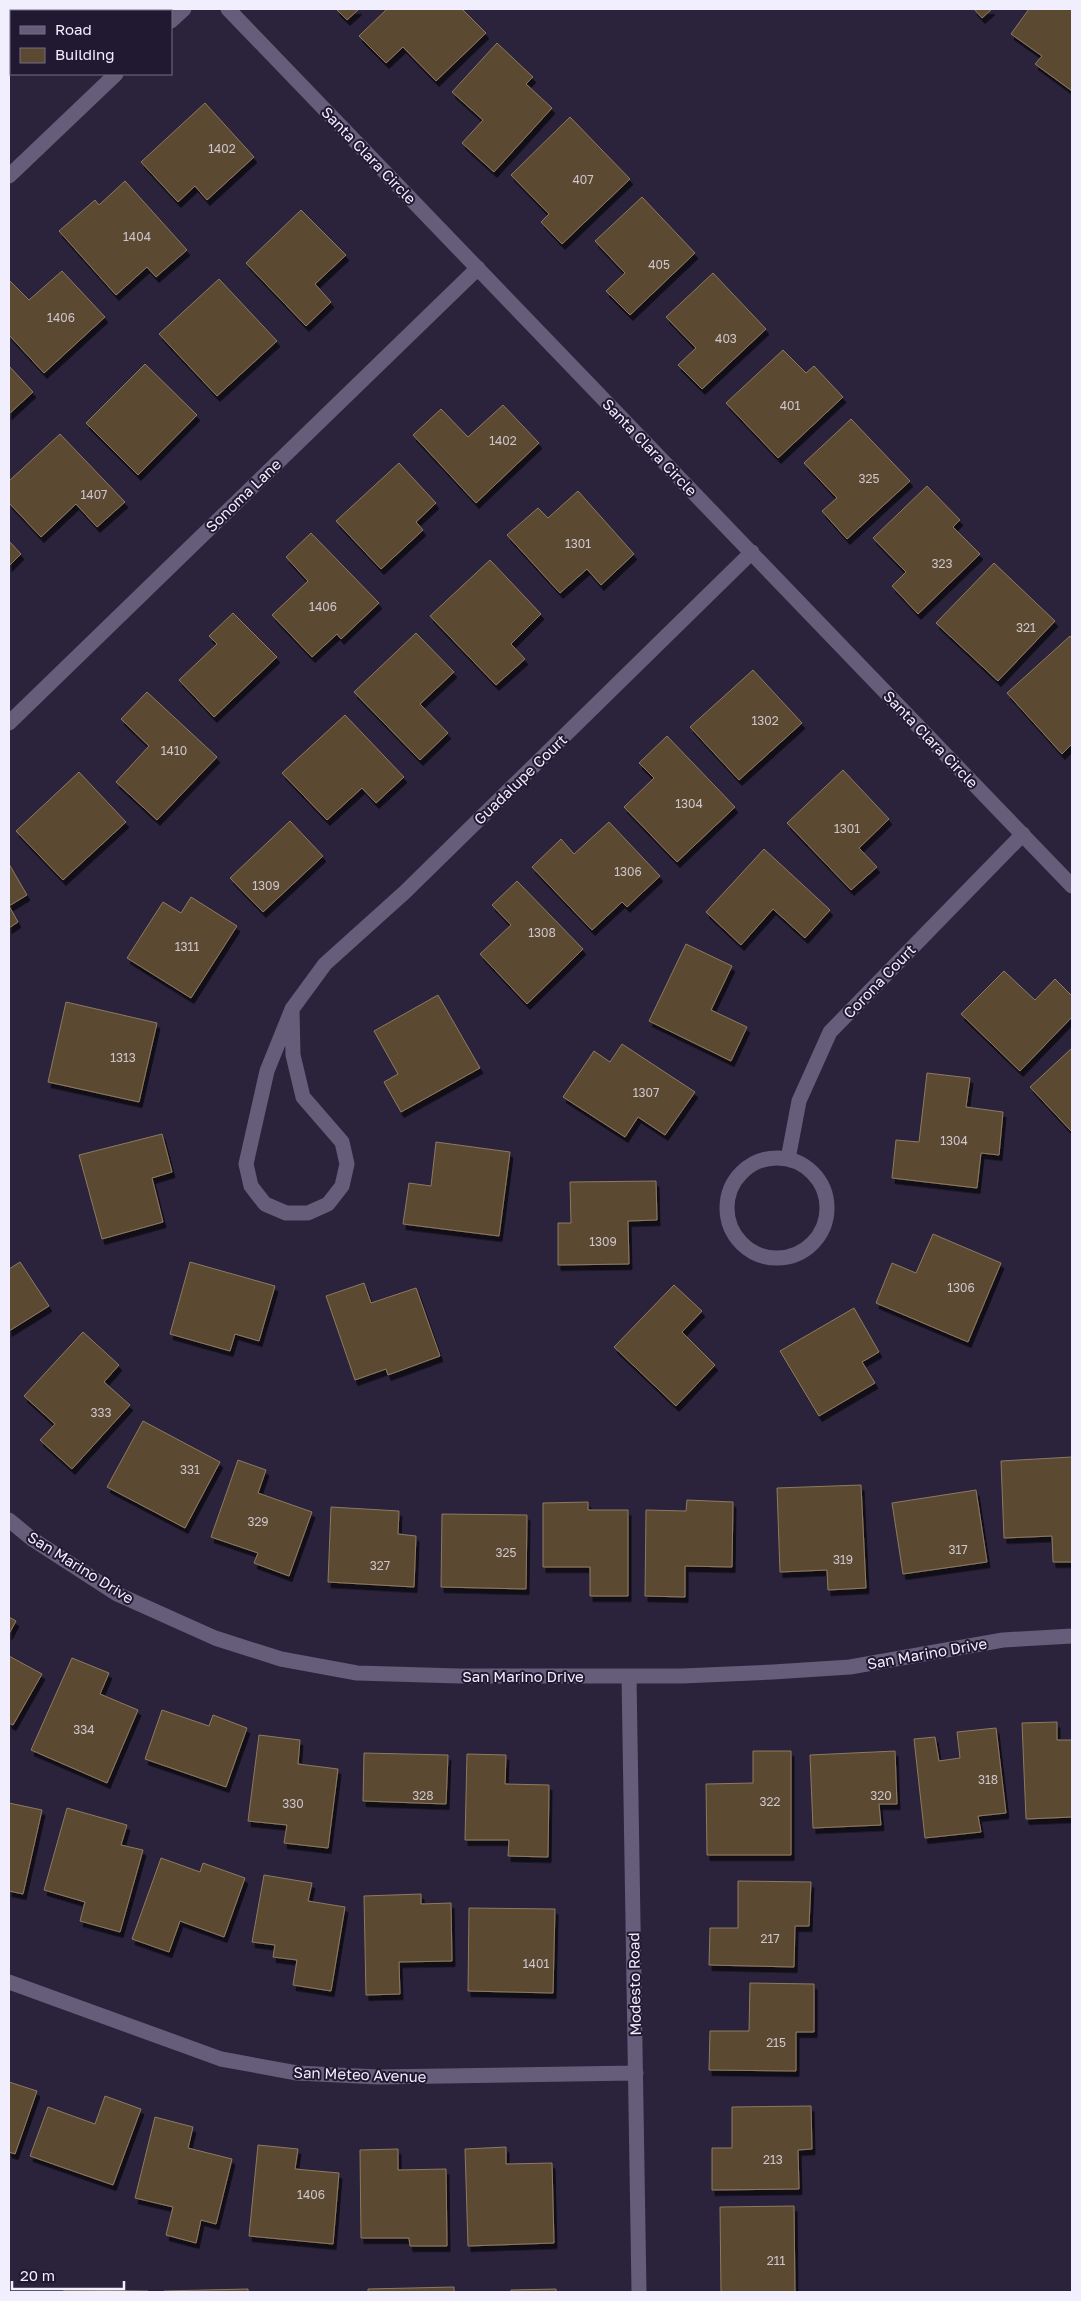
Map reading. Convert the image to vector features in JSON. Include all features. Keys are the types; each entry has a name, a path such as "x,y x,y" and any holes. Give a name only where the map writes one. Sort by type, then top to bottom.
{"street":[{"path":"172,20 184,9"},
{"name":"Santa Clara Circle","path":"228,9 1072,886"},
{"path":"9,176 115,75"},
{"name":"Sonoma Lane","path":"9,723 478,268"},
{"name":"Guadalupe Court","path":"292,1009 293,1055 303,1098 342,1142 347,1164 342,1186 328,1204 308,1213 286,1213 265,1204 251,1186 246,1164 267,1071 292,1009 326,964 412,885 752,552"},
{"name":"Corona Court","path":"788,1159 798,1101 830,1032 1023,834"},
{"path":"771,1158 788,1159 803,1165 815,1175 824,1189 828,1204 826,1220 820,1234 811,1247 797,1255 782,1258 766,1258 749,1251 737,1239 728,1223 726,1206 730,1189 740,1174 754,1163 771,1158"},
{"name":"San Marino Drive","path":"9,1520 32,1540 117,1594 215,1638 281,1659 357,1673 459,1676 629,1676 773,1672 850,1667 1002,1640 1072,1636"},
{"name":"Modesto Road","path":"629,1676 639,2292"},
{"name":"San Meteo Avenue","path":"9,1982 221,2058 297,2074 378,2077 636,2074"}],"building":[{"path":"9,9 53,10 10,10 9,21"},
{"path":"336,9 359,9 347,20"},
{"path":"387,9 462,9 486,33 436,81 403,47 386,63 359,36"},
{"path":"974,9 992,9 982,18"},
{"path":"1029,9 1072,9 1072,91 1035,64 1042,56 1011,34"},
{"path":"497,43 533,77 526,84 552,108 494,172 462,143 483,120 452,92"},
{"path":"205,103 254,157 207,200 195,186 178,202 141,162"},
{"path":"570,117 630,179 562,244 541,222 549,214 511,175"},
{"path":"125,181 187,250 156,277 147,267 116,295 59,231 95,200 99,205"},
{"path":"642,197 695,253 630,315 606,291 625,273 595,241"},
{"path":"301,210 346,255 315,284 331,302 306,326 246,263"},
{"path":"62,271 105,317 44,373 9,335 9,280 29,300"},
{"path":"713,273 766,329 702,389 678,365 696,348 666,317"},
{"path":"219,279 277,341 217,396 159,334"},
{"path":"783,350 806,373 814,366 843,397 778,458 726,403"},
{"path":"145,364 197,415 138,475 86,423"},
{"path":"9,366 33,392 9,414"},
{"path":"503,405 539,443 476,503 413,435 441,409 468,437"},
{"path":"851,419 910,481 847,539 822,511 837,498 804,463"},
{"path":"60,434 125,502 97,527 76,504 41,537 9,503 9,481"},
{"path":"399,463 436,503 416,522 423,530 381,569 336,521"},
{"path":"927,486 960,520 953,527 980,554 918,614 892,586 906,572 873,538"},
{"path":"578,491 634,554 601,585 587,569 560,593 507,535 538,508 548,518"},
{"path":"311,533 379,603 341,639 337,634 312,657 272,615 308,581 286,557"},
{"path":"9,541 21,554 9,566"},
{"path":"490,560 541,614 511,644 525,659 496,685 430,616"},
{"path":"994,563 1055,621 998,681 936,623"},
{"path":"233,613 277,657 214,717 179,680 217,644 209,636"},
{"path":"416,633 454,672 420,704 448,733 420,760 354,692"},
{"path":"1070,636 1072,639 1072,744 1062,754 1007,693"},
{"path":"753,670 802,723 739,780 690,727"},
{"path":"147,692 217,757 157,820 116,782 149,746 121,719"},
{"path":"345,715 404,777 376,803 362,788 327,820 282,773"},
{"path":"667,736 735,807 677,862 624,807 654,778 639,763"},
{"path":"843,770 889,819 859,848 877,867 851,890 787,823"},
{"path":"79,772 126,822 63,880 16,831"},
{"path":"290,821 323,856 263,912 230,878"},
{"path":"609,822 660,876 627,907 622,902 592,930 532,867 561,839 574,854"},
{"path":"764,849 830,910 805,938 773,909 741,945 706,912"},
{"path":"9,864 27,895 9,906"},
{"path":"517,881 583,949 527,1004 480,954 511,925 492,905"},
{"path":"191,897 237,926 191,998 127,958 163,902 181,913"},
{"path":"9,906 18,922 9,928"},
{"path":"686,944 732,966 711,1010 747,1027 731,1061 649,1021"},
{"path":"1004,971 1035,1000 1055,979 1072,996 1072,1017 1020,1071 961,1014"},
{"path":"438,995 480,1068 401,1112 384,1082 398,1074 374,1031"},
{"path":"66,1002 157,1023 139,1102 48,1082"},
{"path":"622,1044 695,1092 665,1135 638,1117 625,1137 563,1097 594,1051 610,1062"},
{"path":"1072,1048 1072,1132 1030,1087"},
{"path":"927,1073 970,1078 966,1107 1003,1112 999,1155 981,1153 977,1188 892,1178 896,1140 919,1142"},
{"path":"162,1134 172,1172 152,1178 163,1222 102,1239 79,1155"},
{"path":"436,1142 510,1152 499,1236 403,1224 409,1183 431,1186"},
{"path":"656,1181 657,1220 628,1221 629,1264 558,1265 558,1223 571,1223 570,1182"},
{"path":"933,1234 1001,1263 968,1342 876,1303 892,1263 916,1273"},
{"path":"20,1262 49,1306 9,1331 9,1269"},
{"path":"190,1262 275,1286 259,1341 235,1334 230,1351 170,1334"},
{"path":"364,1283 371,1303 416,1288 440,1356 388,1375 386,1369 355,1380 326,1296"},
{"path":"674,1285 702,1311 682,1332 715,1365 676,1406 614,1347"},
{"path":"854,1308 879,1352 862,1362 875,1383 819,1416 780,1351"},
{"path":"83,1332 119,1365 104,1382 130,1405 72,1469 40,1440 55,1424 24,1396"},
{"path":"143,1421 220,1462 185,1528 107,1487"},
{"path":"1072,1457 1072,1562 1053,1562 1052,1536 1004,1538 1001,1461"},
{"path":"238,1460 266,1470 258,1493 312,1512 289,1576 254,1563 258,1553 211,1537"},
{"path":"861,1485 866,1588 828,1590 827,1570 780,1572 777,1488"},
{"path":"976,1490 987,1562 903,1574 892,1503"},
{"path":"687,1500 733,1502 732,1567 685,1566 685,1597 645,1596 646,1510 686,1511"},
{"path":"588,1502 588,1510 628,1510 628,1596 590,1596 590,1567 543,1567 543,1503"},
{"path":"331,1507 399,1511 398,1534 416,1536 414,1587 328,1582"},
{"path":"442,1514 527,1515 526,1589 441,1587"},
{"path":"9,1617 16,1621 9,1634"},
{"path":"9,1656 42,1674 13,1725 9,1723"},
{"path":"72,1658 109,1673 100,1694 138,1710 107,1783 31,1750"},
{"path":"162,1710 209,1726 213,1715 247,1728 226,1787 145,1759"},
{"path":"1057,1722 1057,1740 1072,1740 1072,1817 1026,1819 1022,1723"},
{"path":"996,1728 1006,1813 978,1816 981,1832 925,1838 914,1739 935,1737 939,1761 960,1758 957,1732"},
{"path":"259,1735 300,1740 298,1764 338,1769 328,1848 284,1843 287,1825 248,1821"},
{"path":"753,1751 791,1751 791,1855 707,1855 706,1784 753,1783"},
{"path":"895,1751 897,1804 879,1804 881,1825 813,1828 810,1755"},
{"path":"364,1753 448,1755 446,1804 363,1801"},
{"path":"467,1754 506,1755 505,1784 549,1785 548,1857 508,1856 509,1840 465,1840"},
{"path":"9,1803 42,1810 23,1894 9,1891"},
{"path":"67,1808 127,1825 121,1845 143,1850 120,1932 80,1921 85,1902 44,1890"},
{"path":"161,1858 200,1872 203,1863 245,1878 224,1937 180,1921 169,1952 132,1939"},
{"path":"264,1875 312,1883 308,1901 345,1907 331,1991 293,1985 297,1960 273,1957 275,1945 252,1942"},
{"path":"738,1881 811,1882 809,1926 795,1926 794,1967 709,1965 710,1928 738,1928"},
{"path":"421,1894 421,1904 451,1903 452,1961 399,1962 400,1994 366,1995 364,1896"},
{"path":"469,1908 555,1909 553,1993 468,1991"},
{"path":"750,1983 814,1984 814,2032 796,2032 796,2071 709,2070 710,2031 749,2031"},
{"path":"9,2082 37,2091 15,2154 9,2152"},
{"path":"105,2096 141,2109 113,2185 30,2156 48,2107 95,2124"},
{"path":"811,2106 812,2149 798,2150 799,2189 712,2190 712,2148 732,2148 732,2107"},
{"path":"155,2117 193,2127 188,2148 232,2159 216,2224 201,2220 196,2243 166,2235 173,2207 135,2198"},
{"path":"258,2145 298,2149 295,2169 339,2173 333,2244 249,2236"},
{"path":"506,2147 506,2164 552,2163 554,2243 468,2246 465,2149"},
{"path":"398,2149 398,2170 446,2169 447,2246 410,2246 409,2238 361,2238 360,2150"},
{"path":"794,2206 795,2292 721,2292 720,2207"},
{"path":"454,2287 454,2292 368,2292 368,2289"},
{"path":"248,2289 248,2292 164,2292 164,2291"},
{"path":"556,2289 556,2292 511,2292 511,2290"},
{"path":"64,2290 148,2291 148,2292 64,2292"}]}
